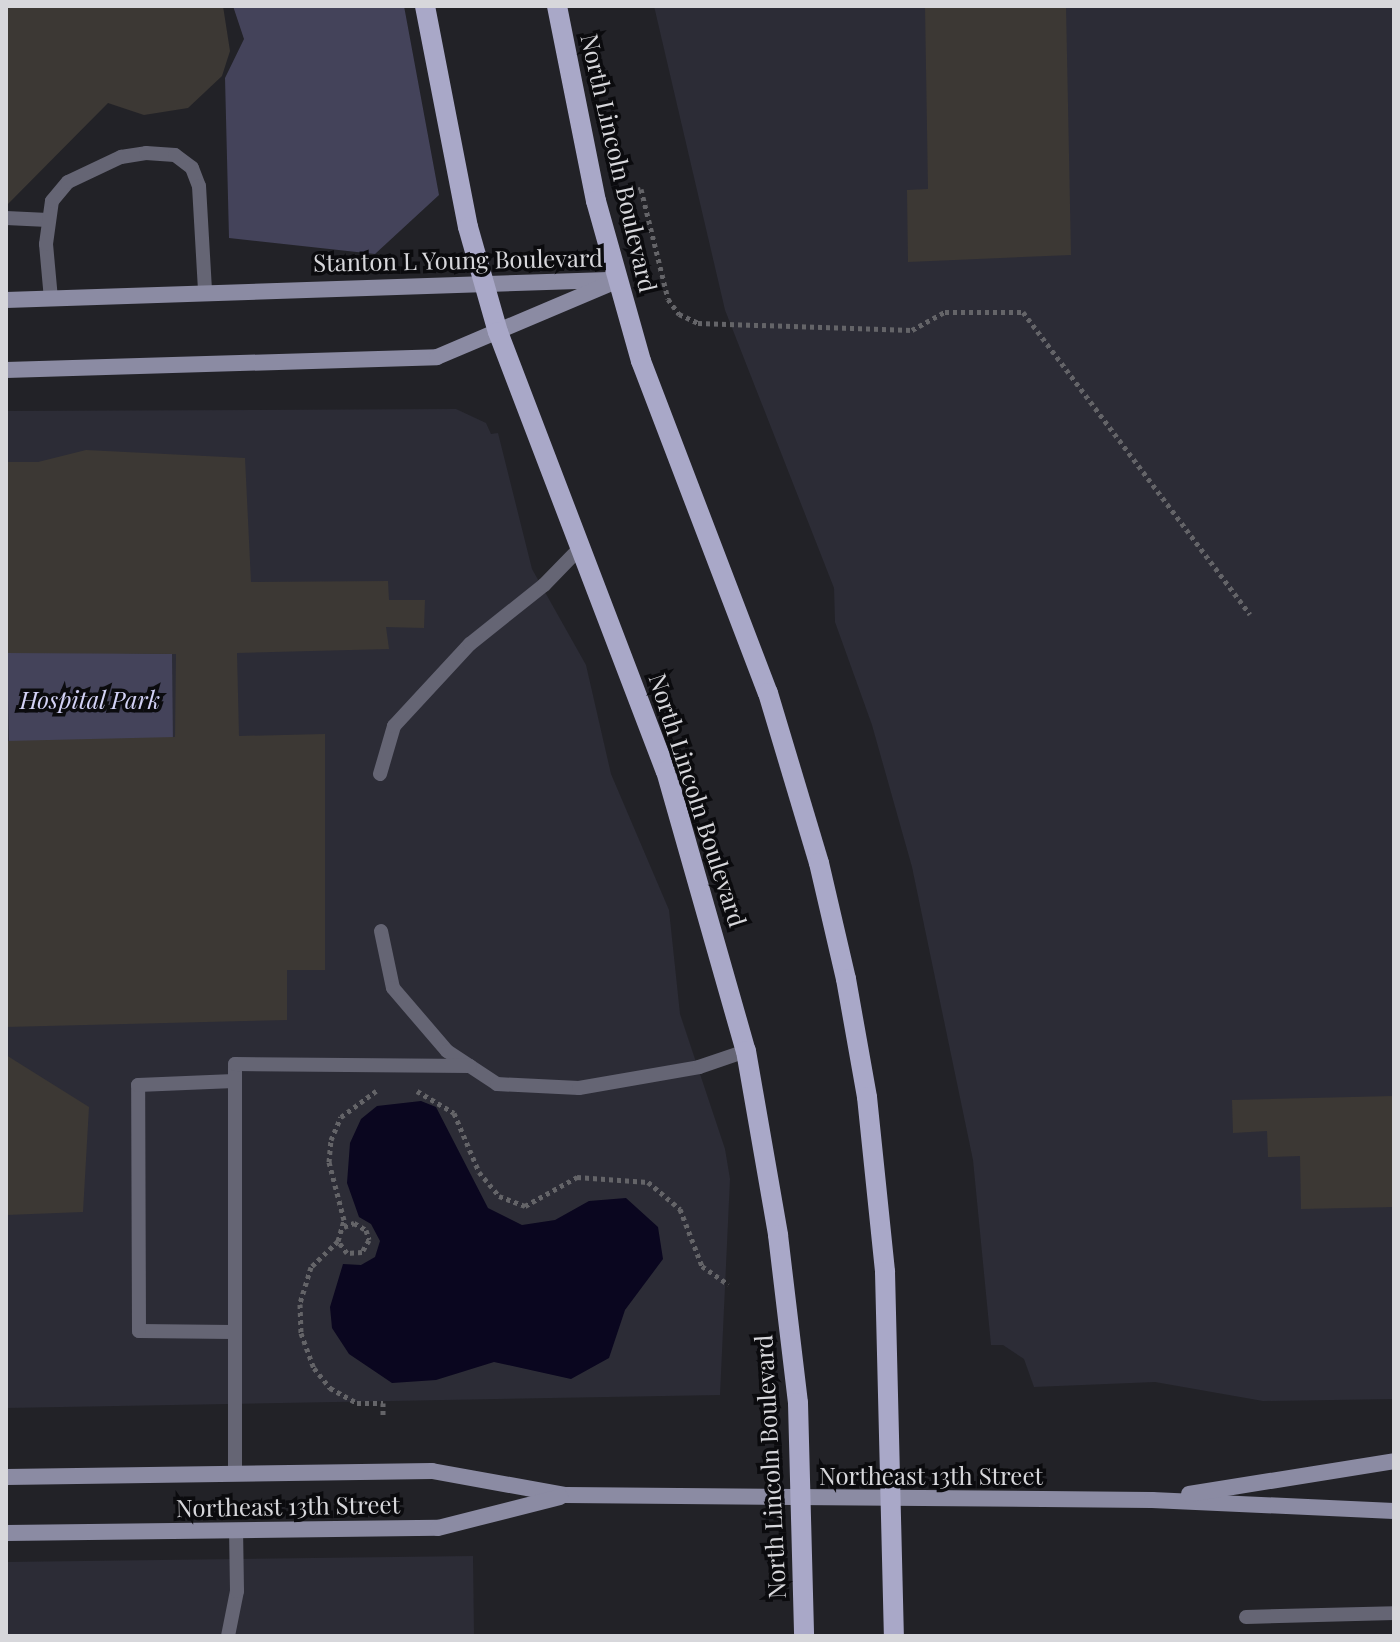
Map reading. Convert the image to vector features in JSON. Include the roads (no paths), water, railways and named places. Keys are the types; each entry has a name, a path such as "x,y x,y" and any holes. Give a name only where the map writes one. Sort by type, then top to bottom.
{"main road":[{"name":"North Lincoln Boulevard","path":"425,6 461,196 498,332 671,785 746,1051 785,1291 803,1499 804,1636"},
{"name":"North Lincoln Boulevard","path":"557,6 584,148 618,280 659,414 768,693 819,863 843,964 867,1097 880,1214 893,1500 894,1636"},
{"name":"Stanton L Young Boulevard","path":"6,300 205,291 618,280"},
{"name":"Stanton L Young Boulevard","path":"6,370 437,357 618,280"},
{"name":"Northeast 13th Street","path":"1152,1500 1394,1461"},
{"name":"Northeast 13th Street","path":"6,1477 432,1471 566,1495 1152,1500 1394,1511"},
{"name":"Northeast 13th Street","path":"6,1533 438,1528 566,1495"}],"lane":[{"path":"51,299 48,220 52,201 68,182 121,157 175,155 192,168 199,186 205,291"},
{"path":"6,218 48,220"},
{"path":"380,774 394,726 470,644 544,585 579,549"},
{"path":"381,931 393,988 447,1051 497,1084 579,1088 699,1067 746,1051"},
{"path":"235,1474 235,1064 470,1066"},
{"path":"233,1332 139,1331 138,1085 234,1081"},
{"path":"228,1636 237,1591 236,1530"},
{"path":"1246,1617 1394,1613"}],"park label":[{"name":"Hospital Park","path":"90,700"}]}
